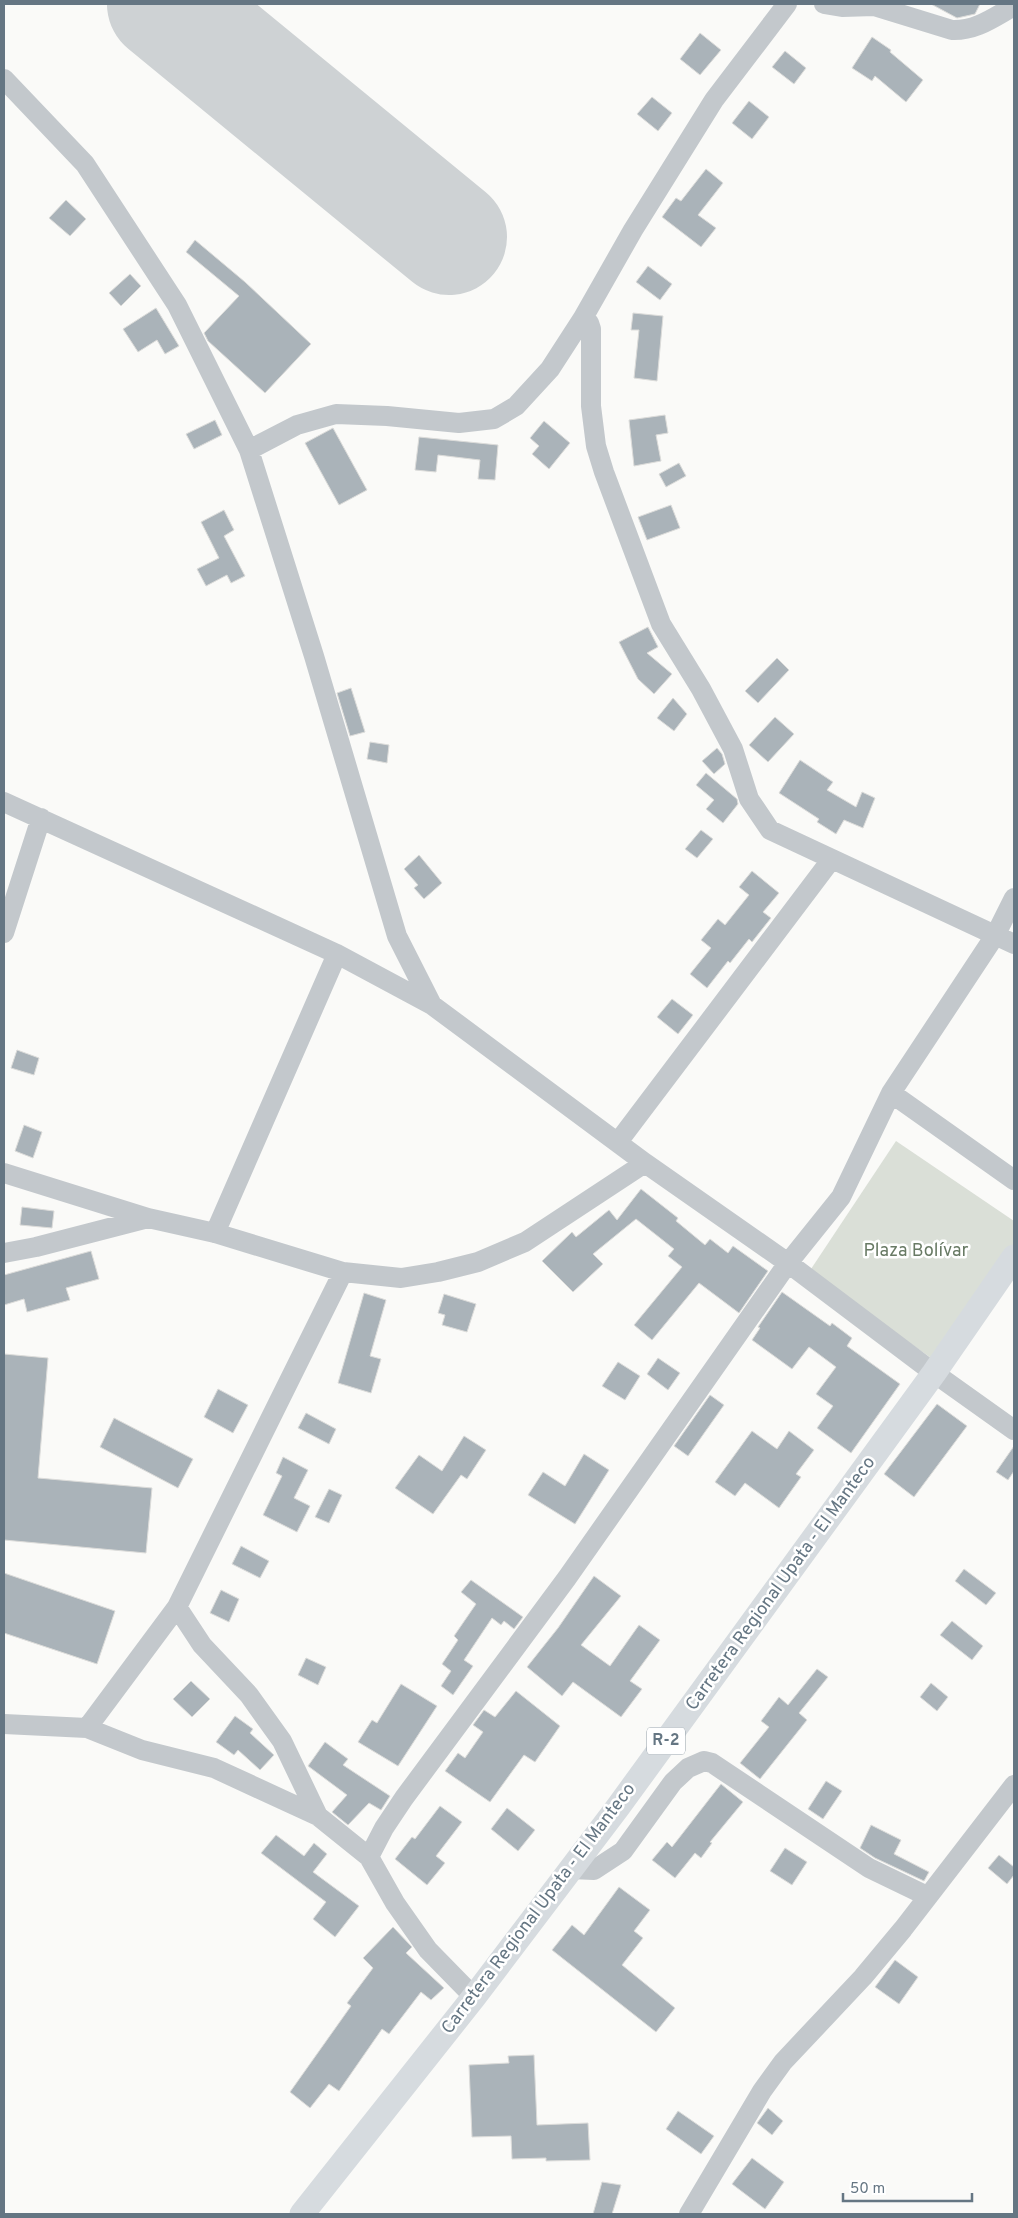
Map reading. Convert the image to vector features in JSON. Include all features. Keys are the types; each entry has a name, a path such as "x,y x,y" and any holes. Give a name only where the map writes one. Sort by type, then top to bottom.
{"main road":[{"name":"Carretera Regional Upata - El Manteco","path":"302,2214 474,1997 571,1869 934,1373 1014,1257"}],"street":[{"path":"249,450 296,425 336,414 387,416 459,423 494,419 506,413 525,397 550,368 583,318 633,230 714,100 786,4"},
{"path":"824,4 842,7 874,6 952,30 962,30 978,26 1014,6"},
{"path":"4,78 91,172 177,305 249,450 314,656 397,936 432,1005"},
{"path":"583,318 592,329 591,406 596,446 661,624 701,688 733,749 750,799 770,830 1014,944"},
{"path":"4,802 337,954 432,1005 645,1163 788,1263 934,1373 1014,1430"},
{"path":"4,933 41,818"},
{"path":"618,1142 831,860"},
{"path":"369,1857 404,1798 567,1578 788,1263 841,1197 890,1093 996,934 1014,898"},
{"path":"215,1233 337,954"},
{"path":"890,1093 1014,1180"},
{"path":"4,1174 148,1218 215,1233 344,1272 401,1278 438,1272 478,1262 525,1242 645,1163"},
{"path":"4,1253 36,1247 148,1218"},
{"path":"87,1728 177,1607 344,1272"},
{"path":"177,1607 202,1645 250,1695 282,1741 318,1816"},
{"path":"4,1724 87,1728 142,1750 214,1768 318,1816 369,1857 395,1903 428,1950 474,1997"},
{"path":"571,1869 594,1870 623,1851 673,1782 688,1768 704,1761 712,1763 869,1868 927,1896"},
{"path":"689,2214 762,2091 783,2062 862,1977 903,1929 927,1896 1012,1793"}],"green space":[{"name":"Plaza Bolívar","path":"896,1141 1014,1221 1014,1246 934,1360 809,1272"}],"building":[{"path":"931,4 980,4 975,14 957,18"},
{"path":"700,33 721,50 700,75 680,59"},
{"path":"872,37 891,50 890,52 923,80 906,102 875,76 872,81 852,68"},
{"path":"785,51 806,68 794,84 772,67"},
{"path":"652,97 672,113 658,131 637,114"},
{"path":"749,101 769,117 752,139 732,123"},
{"path":"706,169 723,183 698,215 716,228 701,247 662,217 676,198 681,201"},
{"path":"66,200 86,219 70,236 49,218"},
{"path":"195,240 245,282 311,344 265,393 208,341 204,333 239,296 186,252"},
{"path":"648,266 672,284 660,300 636,282"},
{"path":"130,274 141,286 121,306 109,293"},
{"path":"156,308 179,346 165,354 157,340 138,352 123,329"},
{"path":"633,313 663,316 657,381 634,378 639,330 631,330"},
{"path":"665,415 668,433 656,435 661,461 634,466 629,420"},
{"path":"215,420 222,435 194,449 186,434"},
{"path":"544,421 570,443 549,469 532,454 539,446 530,438"},
{"path":"333,428 367,490 339,505 305,443"},
{"path":"419,437 498,445 495,480 478,479 480,460 438,455 436,472 415,470"},
{"path":"679,463 686,476 666,487 659,474"},
{"path":"671,505 680,528 647,540 638,517"},
{"path":"224,510 234,530 224,536 245,576 231,583 227,575 206,586 197,569 219,558 201,522"},
{"path":"648,627 658,647 647,653 672,674 654,694 638,679 619,642"},
{"path":"777,658 789,670 758,703 745,691"},
{"path":"351,688 365,732 350,736 337,693"},
{"path":"673,698 687,714 674,731 657,718"},
{"path":"775,717 794,734 768,762 749,745"},
{"path":"370,742 389,745 387,763 367,759"},
{"path":"717,748 722,754 725,764 714,774 702,761"},
{"path":"800,760 833,782 827,790 856,807 862,792 875,798 863,828 844,820 836,834 817,822 819,819 779,793"},
{"path":"706,773 737,799 738,804 723,823 706,809 714,800 696,785"},
{"path":"701,830 713,839 697,858 685,849"},
{"path":"419,855 442,883 424,899 414,888 418,885 404,869"},
{"path":"752,871 779,893 763,912 771,918 752,942 749,939 730,963 728,961 707,988 690,974 711,948 701,940 718,919 725,925 749,895 739,887"},
{"path":"672,999 693,1015 678,1034 657,1017"},
{"path":"17,1050 39,1058 34,1075 11,1068"},
{"path":"24,1125 42,1132 33,1158 15,1151"},
{"path":"641,1189 678,1218 676,1221 705,1245 710,1239 728,1253 733,1246 768,1271 739,1313 699,1283 652,1340 634,1325 682,1267 668,1256 674,1249 636,1219 593,1254 603,1264 573,1292 542,1261 572,1232 576,1237 609,1210 617,1220"},
{"path":"22,1207 54,1211 52,1228 20,1225"},
{"path":"91,1251 99,1279 66,1288 70,1300 27,1312 24,1299 4,1305 4,1275"},
{"path":"782,1292 830,1326 832,1323 852,1338 847,1346 900,1384 851,1453 817,1428 833,1406 816,1394 836,1367 809,1347 792,1369 752,1340 760,1328 758,1327"},
{"path":"364,1293 386,1300 370,1356 381,1359 371,1393 338,1383"},
{"path":"444,1294 476,1304 467,1332 442,1325 445,1315 438,1313"},
{"path":"4,1354 48,1358 38,1478 152,1488 146,1553 4,1540"},
{"path":"658,1358 680,1373 668,1390 647,1374"},
{"path":"618,1362 640,1376 625,1400 602,1386"},
{"path":"218,1389 248,1405 233,1433 204,1417"},
{"path":"710,1395 724,1405 688,1456 674,1446"},
{"path":"937,1404 967,1426 914,1497 884,1474"},
{"path":"306,1413 336,1429 329,1444 298,1428"},
{"path":"114,1418 193,1459 178,1488 100,1447"},
{"path":"752,1431 777,1449 789,1431 814,1450 796,1474 801,1477 779,1508 745,1483 735,1496 715,1482"},
{"path":"464,1436 486,1450 467,1479 461,1475 433,1514 395,1488 419,1455 442,1471"},
{"path":"1014,1446 1014,1471 1008,1480 996,1472"},
{"path":"584,1454 609,1470 575,1524 528,1495 543,1472 565,1486"},
{"path":"283,1457 308,1470 294,1498 310,1506 297,1532 263,1515 282,1476 276,1473"},
{"path":"329,1489 342,1495 329,1523 315,1517"},
{"path":"241,1546 269,1561 260,1578 232,1564"},
{"path":"964,1569 996,1593 986,1605 955,1581"},
{"path":"4,1573 115,1611 97,1664 4,1633"},
{"path":"594,1576 621,1596 581,1645 610,1666 639,1625 660,1640 630,1681 642,1689 621,1717 573,1682 562,1696 527,1667 558,1628"},
{"path":"471,1580 523,1617 514,1629 504,1621 501,1625 492,1618 464,1660 473,1666 453,1695 441,1686 451,1671 442,1664 458,1640 454,1636 476,1604 461,1592"},
{"path":"221,1590 239,1599 229,1622 210,1613"},
{"path":"952,1621 983,1646 972,1660 940,1635"},
{"path":"306,1658 326,1667 318,1685 298,1675"},
{"path":"817,1669 828,1677 799,1713 807,1720 760,1779 740,1763 769,1727 761,1721 779,1697 788,1705"},
{"path":"191,1681 210,1699 192,1717 173,1699"},
{"path":"931,1683 948,1697 937,1711 920,1697"},
{"path":"401,1684 437,1706 398,1766 358,1742 372,1720 377,1723"},
{"path":"516,1691 560,1726 535,1762 524,1755 490,1802 445,1771 458,1753 465,1758 483,1732 473,1725 484,1710 495,1717"},
{"path":"235,1716 253,1729 250,1733 274,1755 260,1770 238,1750 234,1755 216,1742"},
{"path":"325,1742 348,1759 343,1765 390,1796 381,1810 369,1803 348,1825 332,1812 347,1795 308,1766"},
{"path":"826,1781 842,1791 823,1819 808,1809"},
{"path":"721,1784 743,1802 710,1842 712,1843 701,1858 695,1853 675,1878 652,1860 667,1842 672,1847"},
{"path":"440,1806 462,1822 436,1856 445,1863 427,1885 395,1859 412,1837 415,1839"},
{"path":"507,1808 535,1830 518,1851 491,1829"},
{"path":"871,1825 901,1840 894,1854 929,1872 924,1881 875,1858 860,1848"},
{"path":"276,1835 304,1856 314,1843 327,1854 313,1872 359,1906 335,1937 313,1919 326,1902 261,1853"},
{"path":"785,1848 807,1862 792,1885 770,1871"},
{"path":"999,1855 1014,1867 1014,1875 1007,1884 988,1868"},
{"path":"619,1887 650,1910 634,1931 643,1938 622,1965 675,2008 656,2032 552,1950 572,1925 584,1935"},
{"path":"393,1927 412,1947 406,1953 444,1988 431,2000 421,1992 389,2034 382,2029 339,2091 329,2084 310,2108 290,2092 351,2006 347,2003 373,1968 363,1958"},
{"path":"895,1960 918,1977 899,2004 875,1987"},
{"path":"534,2055 537,2125 588,2123 590,2160 546,2161 546,2158 512,2159 511,2136 472,2137 469,2065 509,2063 508,2056"},
{"path":"768,2108 783,2121 772,2135 757,2123"},
{"path":"678,2111 714,2136 701,2154 666,2129"},
{"path":"752,2158 784,2182 765,2209 732,2184"},
{"path":"602,2182 621,2185 612,2214 593,2214"}],"runway":[{"path":"165,4 449,237"}]}
